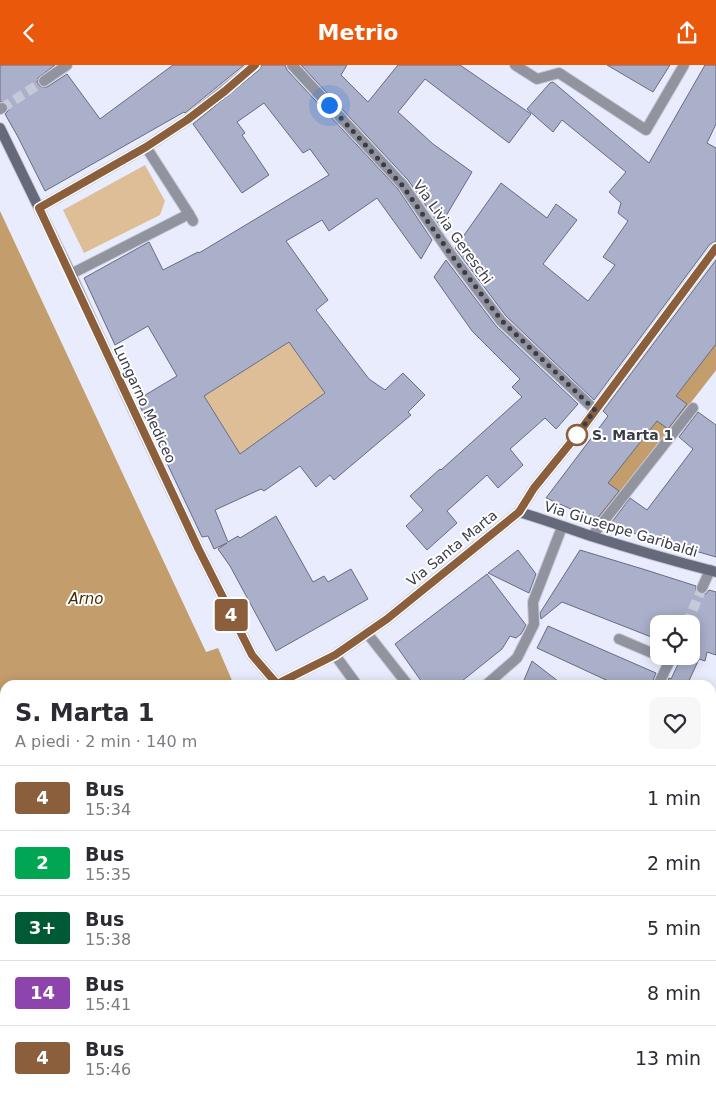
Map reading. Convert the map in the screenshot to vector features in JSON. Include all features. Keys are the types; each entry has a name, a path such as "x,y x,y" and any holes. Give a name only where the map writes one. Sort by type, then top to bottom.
{"street":[{"path":"44,81 67,65"},
{"path":"39,208 146,147 187,120 255,65"},
{"name":"Via Livia Gereschi","path":"292,65 402,185 452,256 502,321 595,410"},
{"path":"516,65 537,79 559,73 646,130 684,65"},
{"name":"Lungarno Mediceo","path":"0,128 198,548 252,655 273,680"},
{"path":"70,273 191,218 146,147"},
{"name":"Via Santa Marta","path":"287,680 335,655 387,619 519,512 534,488 716,249"},
{"path":"592,536 693,408"},
{"name":"Via Giuseppe Garibaldi","path":"519,512 562,527 713,571"},
{"path":"492,680 517,658 534,625 533,602 562,527"},
{"path":"702,588 713,571"},
{"path":"366,633 404,680"},
{"path":"619,639 650,652"},
{"path":"335,655 353,680"},
{"path":"660,680 668,665"}],"shaded area":[{"path":"145,165 165,201 160,215 84,253 63,210"},
{"path":"289,342 325,393 240,454 204,396"}],"water":[{"name":"Arno","path":"0,211 206,652 218,648 232,680 0,680"}],"building":[{"path":"0,65 55,65 38,78 37,82 39,85 47,87 67,74 100,119 173,65 244,65 185,113 45,191 5,114 8,111 8,105 5,102 0,102"},
{"path":"262,65 285,65 287,70 398,189 432,240 421,259 377,198 329,231 322,220 286,241 328,300 316,310 369,379 385,390 403,373 425,395 408,412 411,415 334,480 330,475 316,487 300,466 264,491 261,489 215,510 228,542 238,536 240,538 276,516 313,582 324,576 328,582 351,569 368,599 276,651 230,566 218,549 227,543 214,549 208,536 202,537 137,400 177,376 148,326 115,345 84,278 149,242 163,270 199,253 329,175 310,149 303,153 264,103 237,122 245,133 242,135 269,175 242,193 193,124 259,70","holes":["289,342 325,393 240,454 204,396"]},
{"path":"301,65 347,65 341,75 368,102 398,65 460,65 531,114 509,143 425,79 398,112 433,144 472,172 440,226 408,180"},
{"path":"607,65 670,65 653,92"},
{"path":"705,65 716,65 716,124 707,143 716,148 716,241 710,244 594,400 506,316 455,248 501,183 547,218 556,204 577,220 543,264 588,301 615,265 603,257 628,221 618,213 621,203 609,192 626,172 562,120 553,132 527,109 553,82 649,163"},
{"path":"446,260 496,326 578,404 556,429 545,418 510,449 523,465 498,488 487,475 447,511 457,523 427,550 406,526 423,510 410,496 522,397 512,387 520,379 472,331 434,277"},
{"path":"716,260 716,344 676,396 687,404 668,429 657,421 608,483 619,491 596,520 546,498 608,416 603,411"},
{"path":"698,412 716,425 716,557 609,526 630,498 647,510 693,449 679,437"},
{"path":"518,550 536,574 529,593 488,573"},
{"path":"580,550 696,586 696,592 700,594 706,594 709,590 716,592 716,655 707,652 705,661 700,659 700,615 650,615 650,636 562,602 541,619 540,613"},
{"path":"487,574 526,625 521,634 516,638 510,636 502,649 463,680 420,680 395,644"},
{"path":"548,626 656,673 653,680 606,680 537,648"},
{"path":"532,661 557,680 524,680"},
{"path":"678,665 696,665 689,680 668,680 669,678 671,679"}],"waterway":[{"path":"595,509 716,353"}],"tunnel":[{"path":"2,108 44,81"},
{"path":"691,615 702,588"}],"bus line":[{"name":"4","path":"255,65 187,120 146,147 39,208 198,548 252,655 274,680"},
{"name":"4","path":"285,680 335,655 387,619 519,512 534,488 577,435 716,248"}],"place":[{"name":"S. Marta 1","path":"577,435"}],"route":[{"path":"329,105 402,185 452,256 502,321 595,410 577,435"}]}
